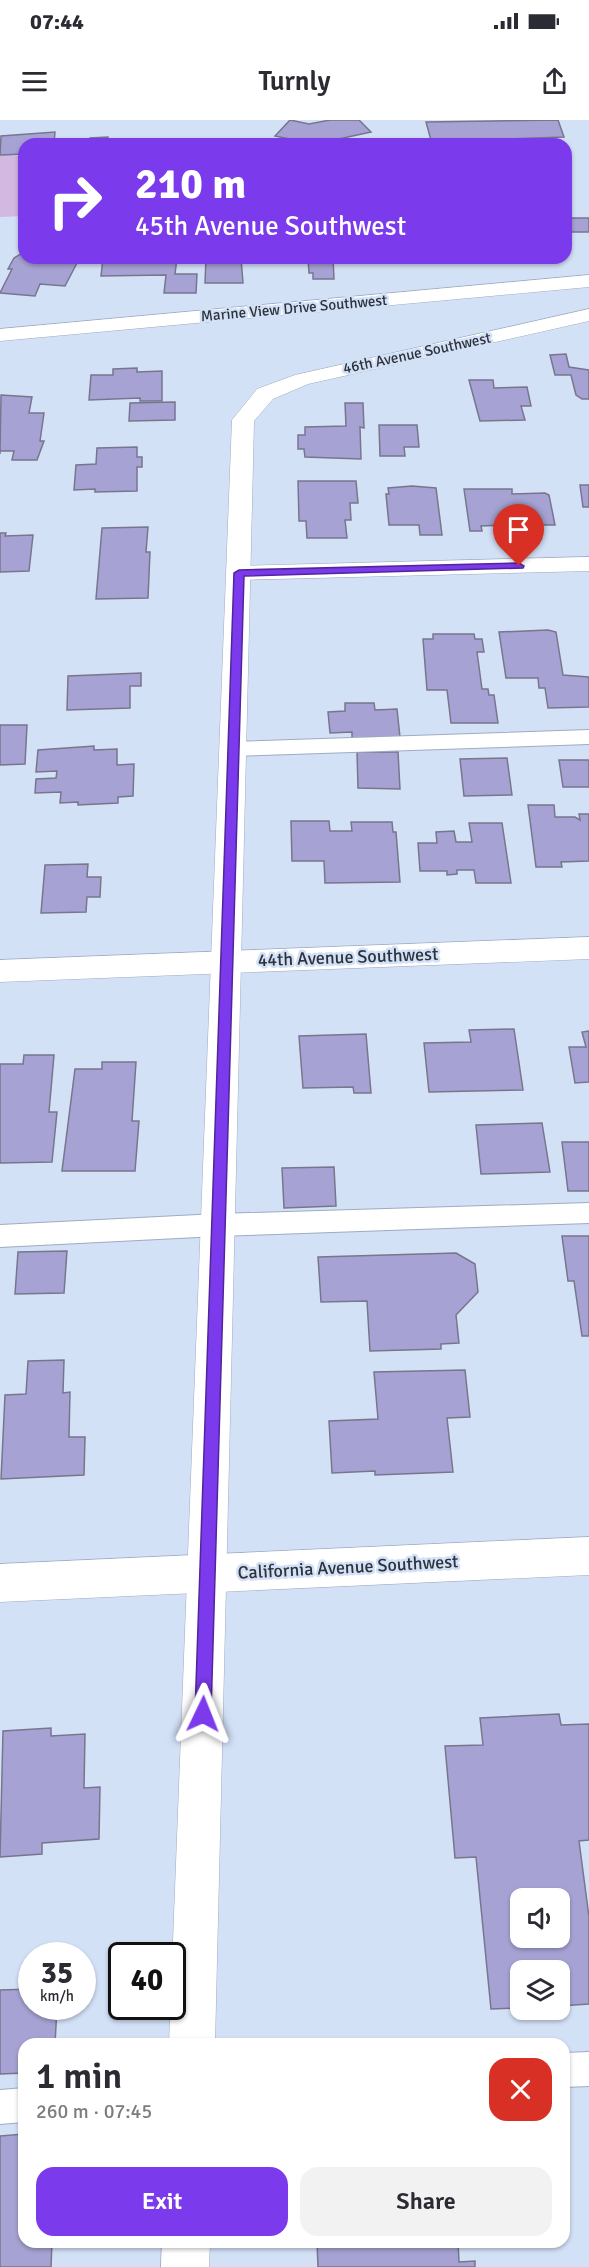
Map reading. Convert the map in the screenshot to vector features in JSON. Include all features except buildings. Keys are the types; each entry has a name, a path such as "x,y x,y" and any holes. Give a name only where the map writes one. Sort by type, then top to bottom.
{"street":[{"name":"Marine View Drive Southwest","path":"0,335 589,281"},
{"name":"46th Avenue Southwest","path":"239,573 241,430 252,406 266,394 302,379 589,315"},
{"path":"192,2038 239,573 589,564"},
{"name":"44th Avenue Southwest","path":"0,971 589,948"},
{"name":"California Avenue Southwest","path":"0,1583 589,1556"},
{"path":"185,2267 186,2248"}],"lane":[{"path":"233,749 589,737"},
{"path":"0,1236 218,1225 589,1213"},
{"path":"570,2070 589,2069"},
{"path":"0,2107 18,2106"}],"shaded area":[{"path":"0,153 18,156 18,216 0,217"}],"route":[{"path":"203,1714 239,573 519,566"}]}
